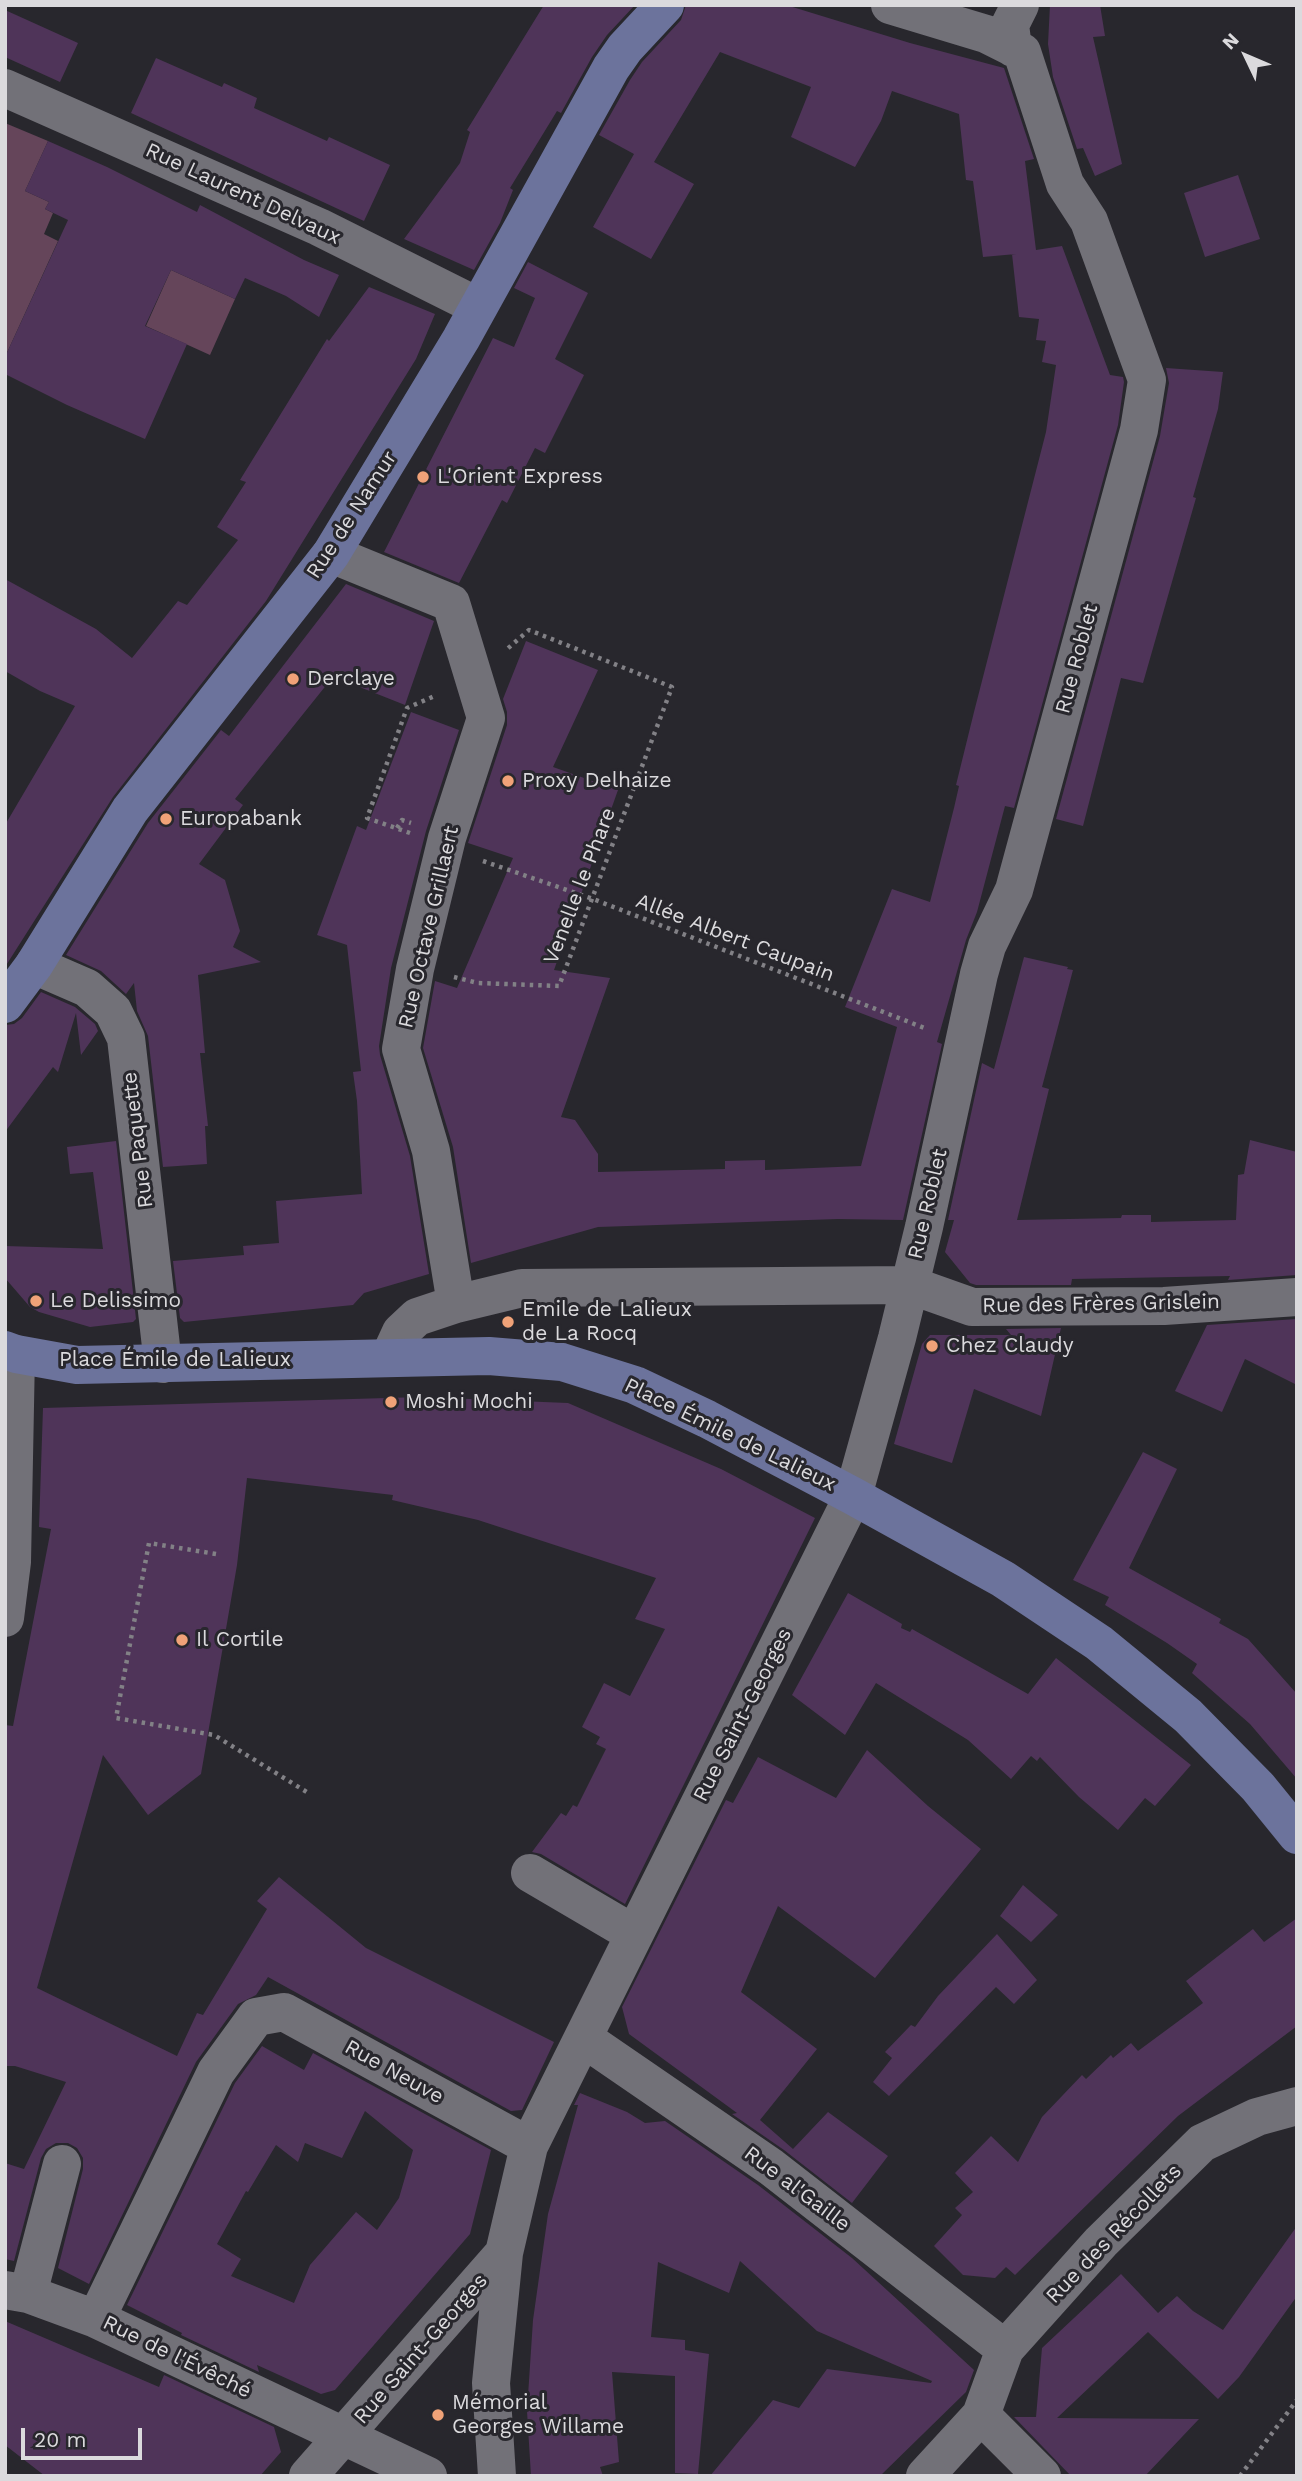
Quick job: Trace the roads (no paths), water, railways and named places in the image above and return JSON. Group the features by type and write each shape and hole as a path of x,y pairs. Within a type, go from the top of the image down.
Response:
{"main road":[{"name":"Rue de Namur","path":"5,1004 34,965 130,810 331,554 461,339 611,68 625,48 666,5"},
{"name":"Place Émile de Lalieux","path":"11,1352 77,1365 489,1356 562,1362 635,1385 707,1419 853,1496"},
{"path":"853,1496 1003,1579 1099,1643 1188,1716 1258,1787 1297,1835"}],"street":[{"path":"890,5 986,34 1013,48"},
{"path":"1013,48 1010,25 1020,5"},
{"name":"Rue Roblet","path":"910,1284 979,974 987,946 1014,890 1139,430 1147,380 1089,221 1065,184 1022,52 1013,48"},
{"name":"Rue Laurent Delvaux","path":"5,88 319,227 477,306"},
{"name":"Rue Octave Grillaert","path":"331,554 451,603 486,718 447,838 415,969 401,1049 431,1151 456,1304"},
{"name":"Rue Paquette","path":"34,965 87,988 113,1011 126,1038 163,1364"},
{"path":"389,1359 401,1332 417,1317 456,1304 522,1288 910,1284"},
{"name":"Rue des Frères Grislein","path":"910,1284 972,1307 1164,1306 1297,1297"},
{"name":"Place Émile de Lalieux","path":"853,1496 910,1284"},
{"path":"5,1618 12,1562 11,1352"},
{"name":"Rue Saint-Georges","path":"497,2476 491,2383 504,2253 529,2146 853,1496"},
{"path":"530,1873 634,1934"},
{"name":"Rue Neuve","path":"96,2319 216,2072 256,2017 284,2012 529,2146"},
{"name":"Rue al'Gaille","path":"583,2038 771,2167 1005,2349"},
{"name":"Rue des Récollets","path":"981,2415 1005,2349 1101,2242 1202,2143 1257,2117 1297,2106"},
{"path":"16,2292 62,2164"},
{"name":"Rue Saint-Georges","path":"428,2476 344,2438 504,2253"},
{"name":"Rue de l'Évêché","path":"16,2292 96,2319 344,2438"},
{"path":"925,2476 981,2415 1042,2476"},
{"path":"308,2476 344,2438"}],"place":[{"name":"L'Orient Express","path":"423,477"},
{"name":"Derclaye","path":"293,679"},
{"name":"Proxy Delhaize","path":"508,781"},
{"name":"Europabank","path":"166,819"},
{"name":"Le Delissimo","path":"36,1301"},
{"name":"Emile de Lalieux de La Rocq","path":"508,1322"},
{"name":"Chez Claudy","path":"932,1346"},
{"name":"Moshi Mochi","path":"391,1402"},
{"name":"Il Cortile","path":"182,1640"},
{"name":"Mémorial Georges Willame","path":"438,2415"}]}
